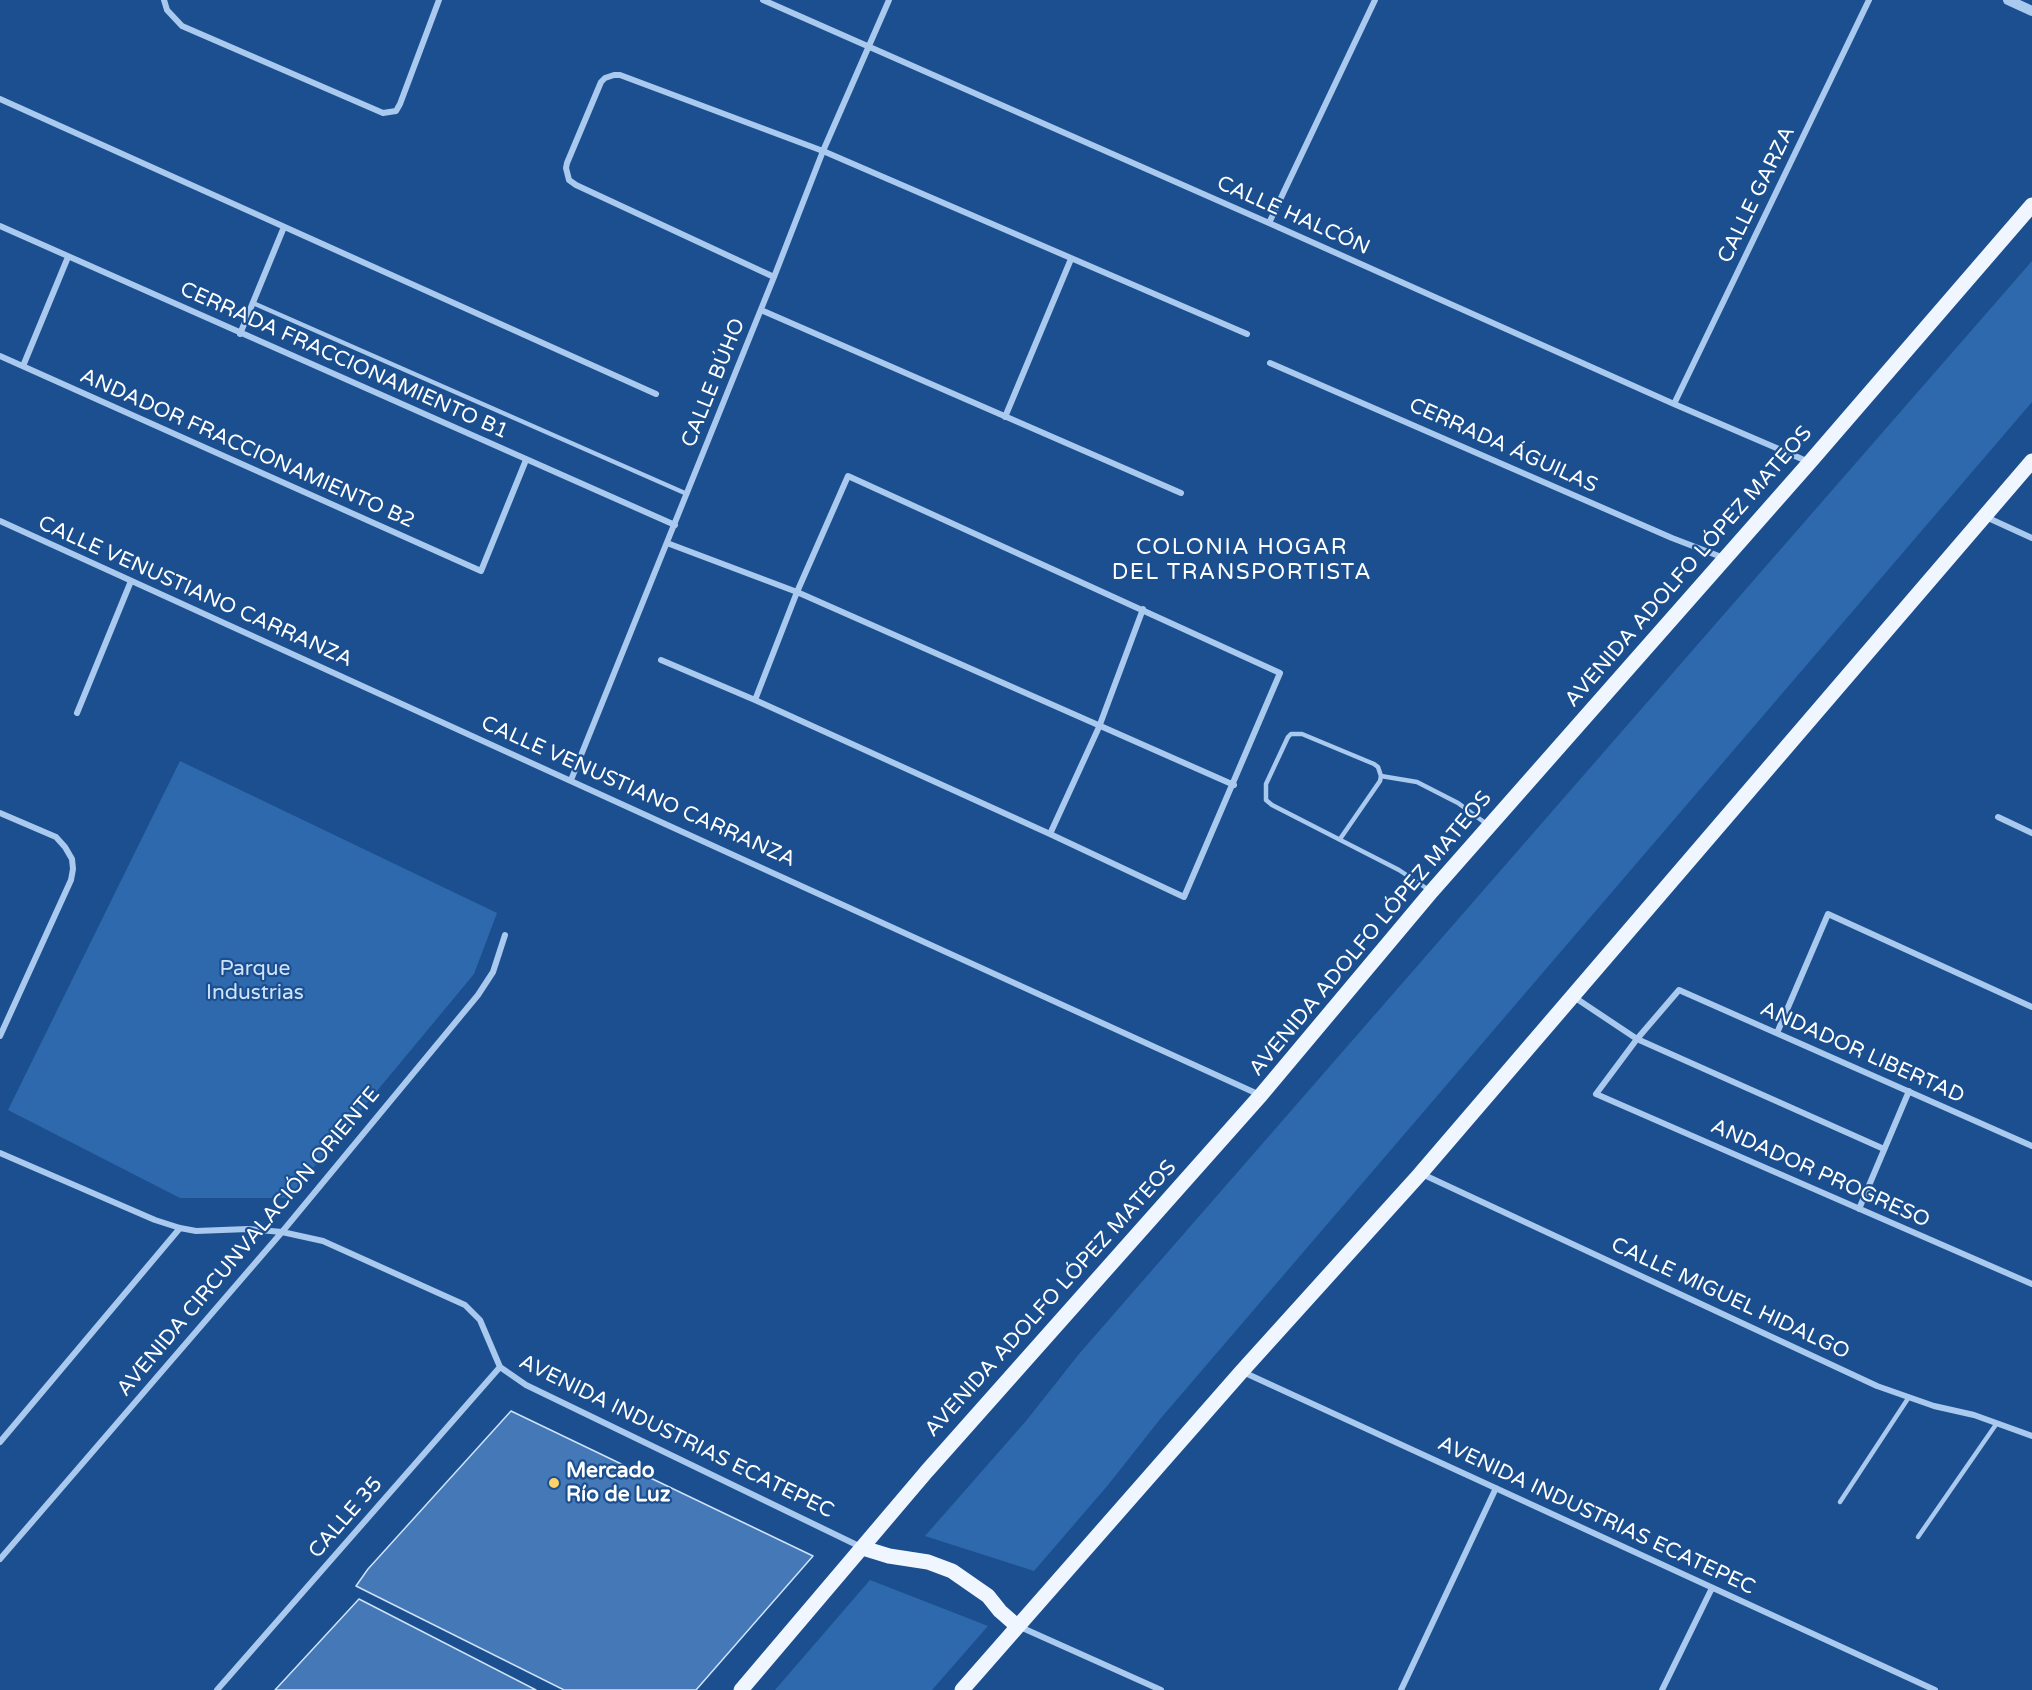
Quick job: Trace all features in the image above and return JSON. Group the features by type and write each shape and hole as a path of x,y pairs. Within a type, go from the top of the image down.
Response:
{"main road":[{"name":"AVENIDA ADOLFO LÓPEZ MATEOS","path":"741,1690 927,1471 1261,1095 1432,891 1810,462 2032,205"},
{"path":"962,1690 1242,1371 1420,1174 2032,461"},
{"path":"863,1548 889,1556 928,1562 952,1571 988,1596 1017,1626"}],"street":[{"path":"164,0 166,10 182,26 382,113 396,111 400,105 439,0"},
{"name":"CALLE HALCÓN","path":"763,0 1674,404 1810,462"},
{"name":"CALLE BÚHO","path":"571,780 823,151 889,0"},
{"path":"1269,223 1375,0"},
{"name":"CALLE GARZA","path":"1674,404 1869,0"},
{"path":"2008,0 2032,11"},
{"path":"774,278 576,185 567,176 567,163 604,78 614,75 823,151 1247,334"},
{"path":"0,99 656,394"},
{"name":"CERRADA FRACCIONAMIENTO B1","path":"0,226 675,525"},
{"path":"240,334 284,227"},
{"path":"23,366 68,257"},
{"path":"1005,417 1071,258"},
{"path":"761,310 1181,493"},
{"name":"ANDADOR FRACCIONAMIENTO B2","path":"0,356 481,571 526,460"},
{"name":"CERRADA ÁGUILAS","path":"1270,363 1672,538 1724,558"},
{"path":"661,660 755,700 1184,897 1280,673 848,476 797,592 755,700"},
{"path":"1984,516 2032,538"},
{"name":"CALLE VENUSTIANO CARRANZA","path":"0,521 1261,1095"},
{"path":"667,543 797,592 1233,785"},
{"path":"77,713 131,581"},
{"path":"1050,834 1099,727 1143,609"},
{"path":"0,813 56,837 72,860 73,869 71,880 0,1036"},
{"path":"1998,817 2032,833"},
{"path":"1778,1033 1828,914 2032,1007"},
{"name":"AVENIDA CIRCUNVALACIÓN ORIENTE","path":"0,1559 282,1232 478,995 493,972 505,935"},
{"name":"ANDADOR LIBERTAD","path":"1637,1039 1679,990 2032,1146"},
{"path":"1573,996 1637,1039 1884,1149"},
{"name":"ANDADOR PROGRESO","path":"1637,1039 1596,1094 2032,1284"},
{"path":"1859,1209 1909,1090"},
{"name":"AVENIDA INDUSTRIAS ECATEPEC","path":"0,1153 154,1220 180,1228 196,1231 249,1229 282,1232 323,1241 465,1305 480,1320 500,1367 526,1385 863,1548"},
{"name":"CALLE MIGUEL HIDALGO","path":"1420,1174 1877,1386 2032,1436"},
{"path":"0,1442 180,1228"},
{"name":"CALLE 35","path":"216,1690 500,1367"},
{"name":"AVENIDA INDUSTRIAS ECATEPEC","path":"1242,1371 1933,1690"},
{"path":"1401,1690 1496,1488"},
{"path":"1662,1690 1712,1588"},
{"path":"1017,1626 1161,1690"}],"lane":[{"path":"253,303 687,494"},
{"path":"1340,839 1380,781 1378,767 1295,733 1288,737 1266,784 1266,800 1340,839 1399,870 1432,891"},
{"path":"1381,776 1417,782 1458,803 1490,826"},
{"path":"1840,1502 1909,1397"},
{"path":"1917,1538 1996,1423"}],"green space":[{"path":"2032,261 2032,402 1161,1418 1108,1485 1034,1571 925,1536 1026,1421 1079,1354"},
{"name":"Parque Industrias","path":"180,761 497,913 474,974 288,1198 180,1198 8,1110"},
{"path":"870,1580 988,1626 932,1690 775,1690"}],"building":[{"name":"Mercado Río de Luz","path":"511,1411 813,1556 696,1690 564,1690 356,1586 368,1569"},
{"path":"359,1599 536,1690 275,1690"}],"place":[{"name":"Mercado Río de Luz","path":"554,1483"}],"district":[{"name":"COLONIA HOGAR DEL TRANSPORTISTA","path":"1242,560"}]}
